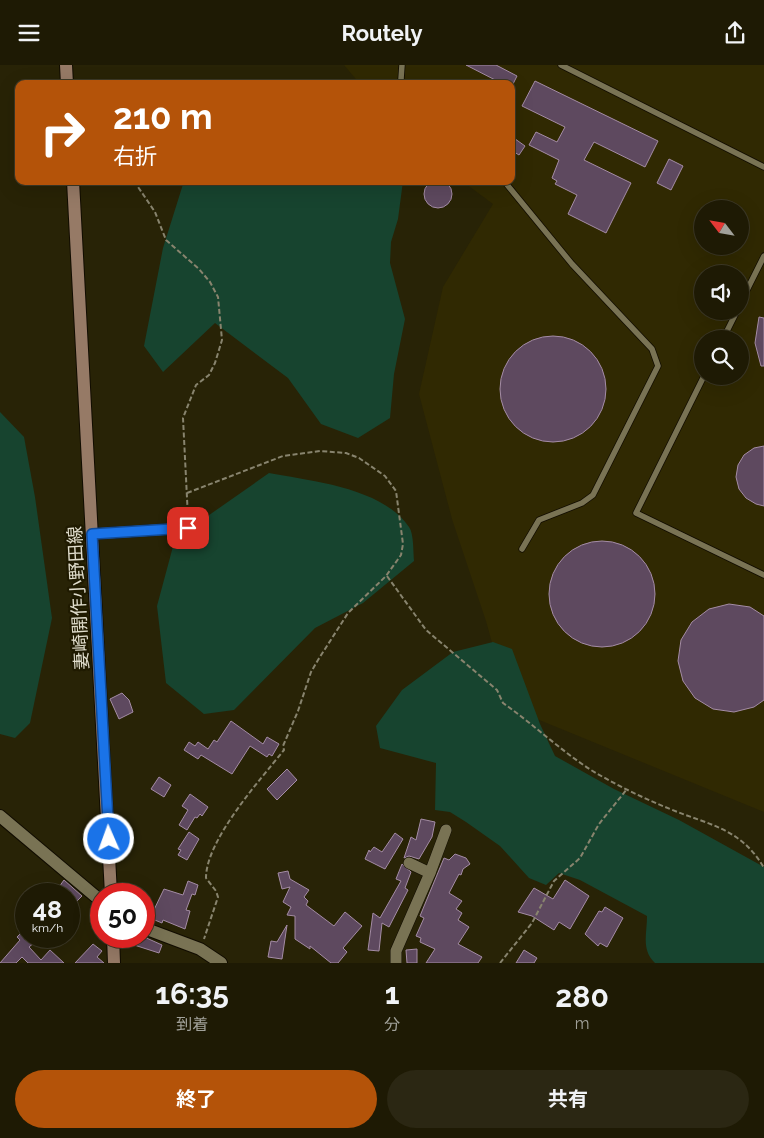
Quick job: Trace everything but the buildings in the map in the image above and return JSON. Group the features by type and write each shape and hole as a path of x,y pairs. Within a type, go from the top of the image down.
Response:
{"main road":[{"path":"66,65 67,80"},
{"name":"妻崎開作小野田線","path":"72,185 110,883"},
{"path":"113,948 114,963"}],"street":[{"path":"92,534 188,528"},
{"path":"0,816 90,892"},
{"path":"396,963 396,951 430,873 446,830"},
{"path":"409,863 430,873"},
{"path":"155,932 200,949 221,963"}],"lane":[{"path":"400,80 402,65"},
{"path":"561,65 764,167"},
{"path":"507,185 572,264 652,349 658,366 593,495 582,503 539,520 522,549"},
{"path":"749,287 764,256"},
{"path":"700,385 636,513 764,575"}],"path":[{"path":"137,185 155,212 166,240 210,282 218,297 222,340 215,363 209,375 196,385 183,418 188,528"},
{"path":"187,493 283,456 320,451 346,453 359,458 385,475 396,491 403,544 396,565 348,613 318,659 311,672 298,711 283,745 284,750 232,818 209,859 206,878 218,897 200,949"},
{"path":"386,576 426,630 497,690 503,703 591,769 626,789 735,835 755,852 764,868"},
{"path":"500,963 532,923 554,881 580,857 598,824 626,789"}],"shaded area":[{"path":"344,65 764,65 764,812 510,708 486,621 452,519 419,394 443,287 493,204 467,185 515,185 515,80 357,80"}],"green space":[{"path":"183,185 402,185 398,219 391,242 390,263 405,319 394,374 390,418 358,438 321,424 288,378 215,323 163,372 144,346 163,248"},
{"path":"0,412 24,437 35,497 52,618 30,723 15,738 0,734"},
{"path":"269,473 345,488 382,503 397,514 411,530 414,561 363,603 315,628 234,710 204,714 166,683 157,606 175,539"},
{"path":"493,642 512,649 540,724 555,756 614,789 679,820 764,867 764,963 655,963 646,947 647,916 580,880 559,873 546,885 529,878 500,846 450,812 435,810 436,763 380,748 376,726 402,690 453,652"}],"route":[{"path":"109,839 92,534 188,528"}]}
